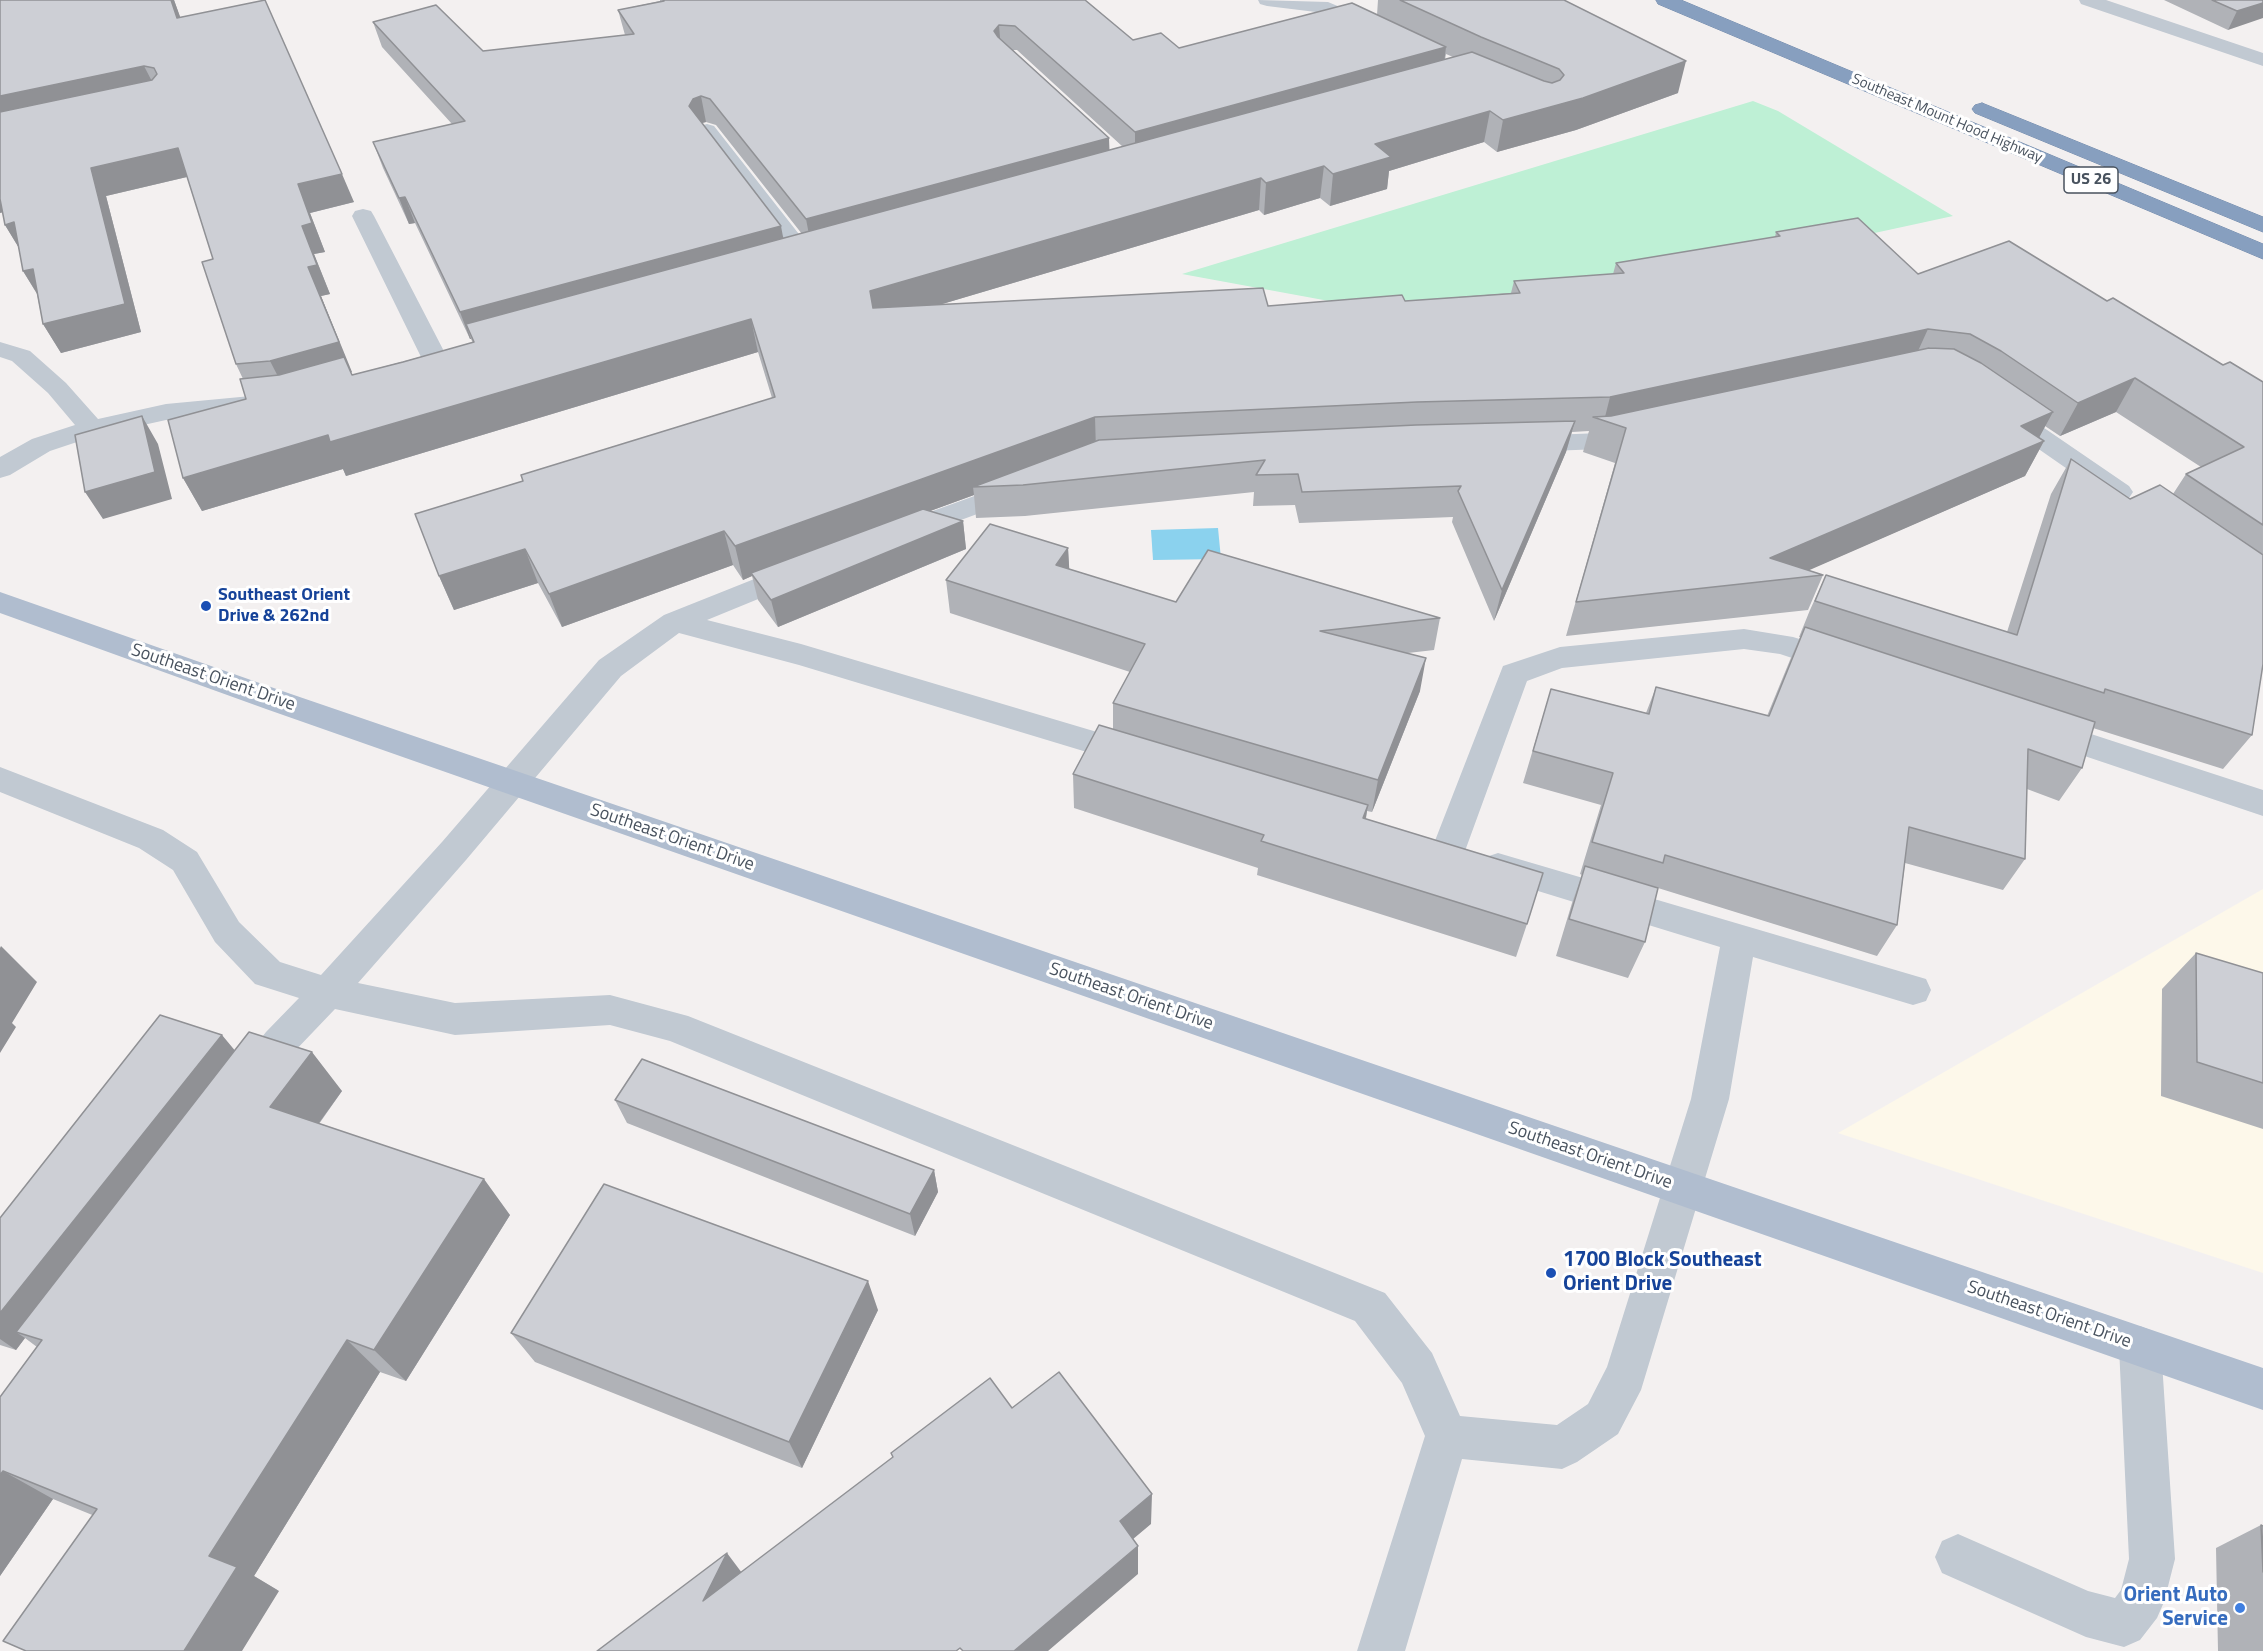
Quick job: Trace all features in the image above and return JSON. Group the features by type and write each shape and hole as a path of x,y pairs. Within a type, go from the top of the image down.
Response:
{"highway":[{"name":"Southeast Mount Hood Highway","path":"1665,0 2263,252"},
{"name":"Southeast Mount Hood Highway","path":"1963,101 2263,225"}],"main road":[{"name":"Southeast Orient Drive","path":"0,602 513,783 2263,1389"}],"lane":[{"path":"1267,0 1328,8 1383,33"},
{"path":"2088,0 2263,60"},
{"path":"707,130 794,260 828,250"},
{"path":"363,216 446,356 412,365"},
{"path":"0,349 21,356 57,388 92,428"},
{"path":"1983,398 2138,505"},
{"path":"0,469 41,445 92,428 166,412 275,401"},
{"path":"1493,444 1601,441 1658,427"},
{"path":"877,543 1041,481"},
{"path":"236,1099 279,1043 371,946 513,783 609,668 674,622 734,596 822,563"},
{"path":"674,622 801,656 1162,763"},
{"path":"1861,670 1782,644 1744,639 1560,658 1514,674 1437,847 1913,990"},
{"path":"2017,722 2263,803"},
{"path":"0,779 151,839 185,861 227,932 268,974 328,992 455,1019 610,1010 686,1031 1370,1307 1417,1368 1447,1436 1381,1651"},
{"path":"1447,1436 1562,1447 1603,1419 1626,1376 1710,1099 1739,938"},
{"path":"1958,1557 2086,1614 2124,1624 2141,1602 2152,1559 2140,1347"}],"shaded area":[{"path":"2263,889 2263,1273 1838,1133"}],"green space":[{"path":"1753,101 1778,111 1953,216 1570,299 1378,310 1182,274"}],"water":[{"path":"1218,528 1221,559 1153,560 1151,530"}],"building":[{"path":"0,0 171,0 177,18 265,0 342,174 298,184 312,223 302,226 317,265 308,267 339,342 270,361 236,364 202,262 213,259 178,148 91,168 125,304 43,324 33,269 23,271 14,222 5,225 0,199 0,112 152,80 157,74 154,68 144,66 0,96"},
{"path":"663,0 1085,0 1133,40 1161,33 1179,48 1352,3 1446,47 1135,132 1015,26 999,25 994,31 998,37 1109,138 806,219 710,99 701,96 693,99 689,106 781,226 460,312 405,197 399,198 373,142 465,121 373,22 436,5 483,51 634,34 618,10"},
{"path":"1400,0 1564,0 1686,61 1583,98 1503,120 1490,111 1375,144 1391,157 1333,174 1324,166 1266,183 1261,178 870,291 873,308 1263,288 1268,306 1402,295 1405,301 1520,293 1514,281 1624,273 1616,263 1780,236 1776,232 1858,218 1918,274 2009,241 2107,301 2113,298 2223,365 2230,362 2263,382 2263,525 2186,474 2244,447 2135,378 2078,403 2001,351 1970,334 1928,329 1610,397 1417,402 1095,417 735,546 724,531 549,594 525,549 439,576 415,514 523,481 521,475 775,397 751,319 330,442 328,435 183,478 168,420 246,399 240,379 279,375 344,357 352,375 403,362 474,342 466,324 1472,52 1552,83 1560,80 1564,75 1559,69"},
{"path":"2212,0 2263,0 2263,3 2237,11"},
{"path":"1929,348 1954,349 1981,363 2053,412 2021,426 2044,441 1770,558 1823,575 1576,602 1626,428 1593,417 1611,416"},
{"path":"142,416 155,472 85,492 75,435"},
{"path":"1575,421 1502,590 1458,491 1461,486 1302,492 1298,474 1256,475 1265,460 1023,485 973,487 1099,440 1416,425"},
{"path":"2071,459 2130,499 2160,485 2263,555 2263,664 2252,735 2105,689 2104,693 1815,601 1826,575 2017,635"},
{"path":"923,509 963,521 771,600 751,573"},
{"path":"990,524 1068,548 1056,565 1176,602 1208,550 1440,618 1320,631 1426,658 1378,780 1113,703 1145,644 946,580"},
{"path":"1805,627 2095,722 2082,768 2028,749 2025,859 1909,827 1897,925 1665,855 1663,863 1592,842 1613,773 1533,751 1551,689 1649,714 1656,687 1769,716"},
{"path":"1099,725 1368,805 1363,818 1543,873 1527,924 1261,841 1264,835 1073,774"},
{"path":"1585,866 1658,888 1645,942 1569,919"},
{"path":"2196,953 2263,973 2263,1083 2197,1062"},
{"path":"160,1015 222,1035 0,1313 0,1218"},
{"path":"249,1032 312,1052 270,1107 484,1179 374,1350 347,1340 209,1556 237,1567 184,1651 26,1651 3,1641 97,1509 3,1471 0,1475 0,1397 42,1340 16,1332"},
{"path":"642,1059 934,1170 910,1214 615,1100"},
{"path":"604,1184 868,1281 789,1442 511,1333"},
{"path":"1059,1372 1152,1494 1120,1521 1138,1546 1014,1651 963,1651 960,1648 956,1651 597,1651 727,1553 703,1601 893,1457 891,1453 990,1378 1012,1408"},
{"path":"2261,1525 2263,1526 2263,1572"}],"place":[{"name":"Southeast Orient Drive & 262nd","path":"206,606"},
{"name":"1700 Block Southeast Orient Drive","path":"1551,1273"},
{"name":"Orient Auto Service","path":"2240,1608"}]}
